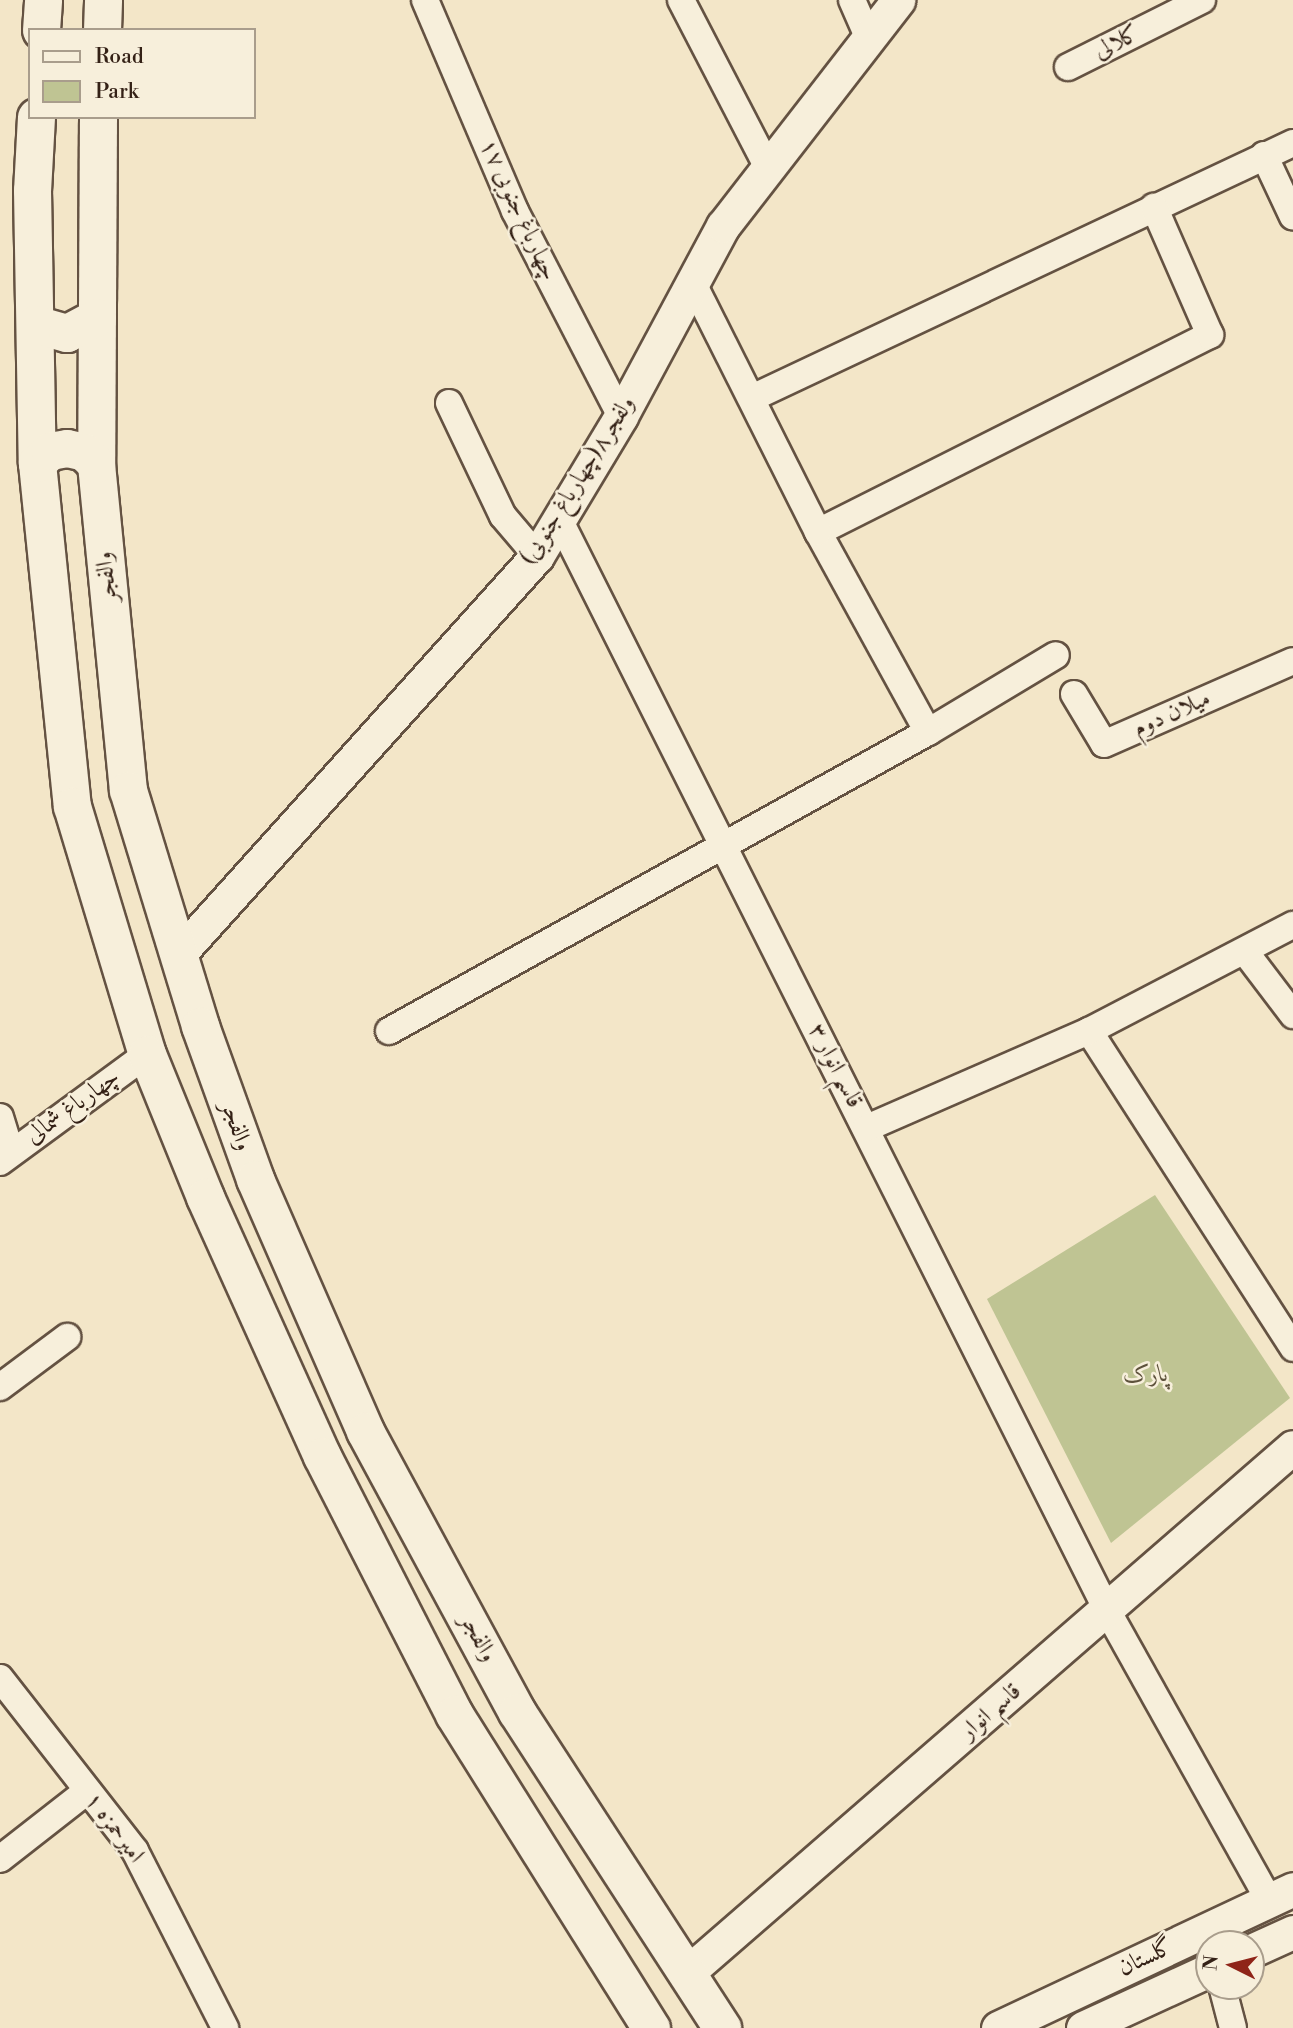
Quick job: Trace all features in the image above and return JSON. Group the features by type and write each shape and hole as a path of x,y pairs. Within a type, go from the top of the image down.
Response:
{"main road":[{"path":"41,28 43,0"},
{"path":"102,28 103,0"},
{"path":"36,119 37,463 72,806 147,1054 205,1197 321,1456 454,1714 651,2028"},
{"name":"والفجر","path":"98,119 96,464 128,790 178,955 255,1179 365,1432 517,1712 722,2028"},
{"path":"35,324 67,333 97,317"},
{"path":"37,463 50,452 67,448 84,452 96,464"}],"street":[{"name":"چهارباغ جنوبی ۱۷","path":"425,0 515,211 621,416"},
{"path":"681,0 768,168"},
{"path":"852,0 869,38"},
{"name":"ولفجر۸(چهارباغ جنوبی)","path":"178,955 537,556 621,416 694,285 723,226 898,0"},
{"name":"کلالی","path":"1068,67 1202,0"},
{"path":"752,398 1293,143"},
{"path":"1264,155 1293,217"},
{"path":"818,532 1210,335 1154,207"},
{"path":"694,285 818,532 928,732"},
{"path":"449,403 503,516 537,556"},
{"name":"قاسم انوار ۳","path":"560,521 1108,1612 1281,1895"},
{"path":"388,1031 928,732 1056,655"},
{"name":"میلان دوم","path":"1074,694 1104,744 1293,661"},
{"path":"867,1128 1089,1031 1246,953 1293,925"},
{"path":"1246,953 1293,1015"},
{"path":"1089,1031 1293,1348"},
{"name":"چهارباغ شمالی","path":"6,1157 147,1054"},
{"path":"0,1117 6,1157"},
{"path":"0,1387 67,1337"},
{"name":"قاسم انوار","path":"687,1973 1108,1612 1293,1447"},
{"name":"امیرحمزه ۱","path":"0,1678 135,1851 225,2028"},
{"path":"0,1859 87,1791"},
{"name":"گلستان","path":"998,2028 1281,1895"},
{"path":"1265,1945 1293,1932"},
{"name":"گلستان","path":"1083,2028 1195,1976"},
{"path":"1226,2000 1233,2028"}],"green space":[{"name":"پارک","path":"1155,1195 1290,1398 1111,1543 987,1299"}]}
